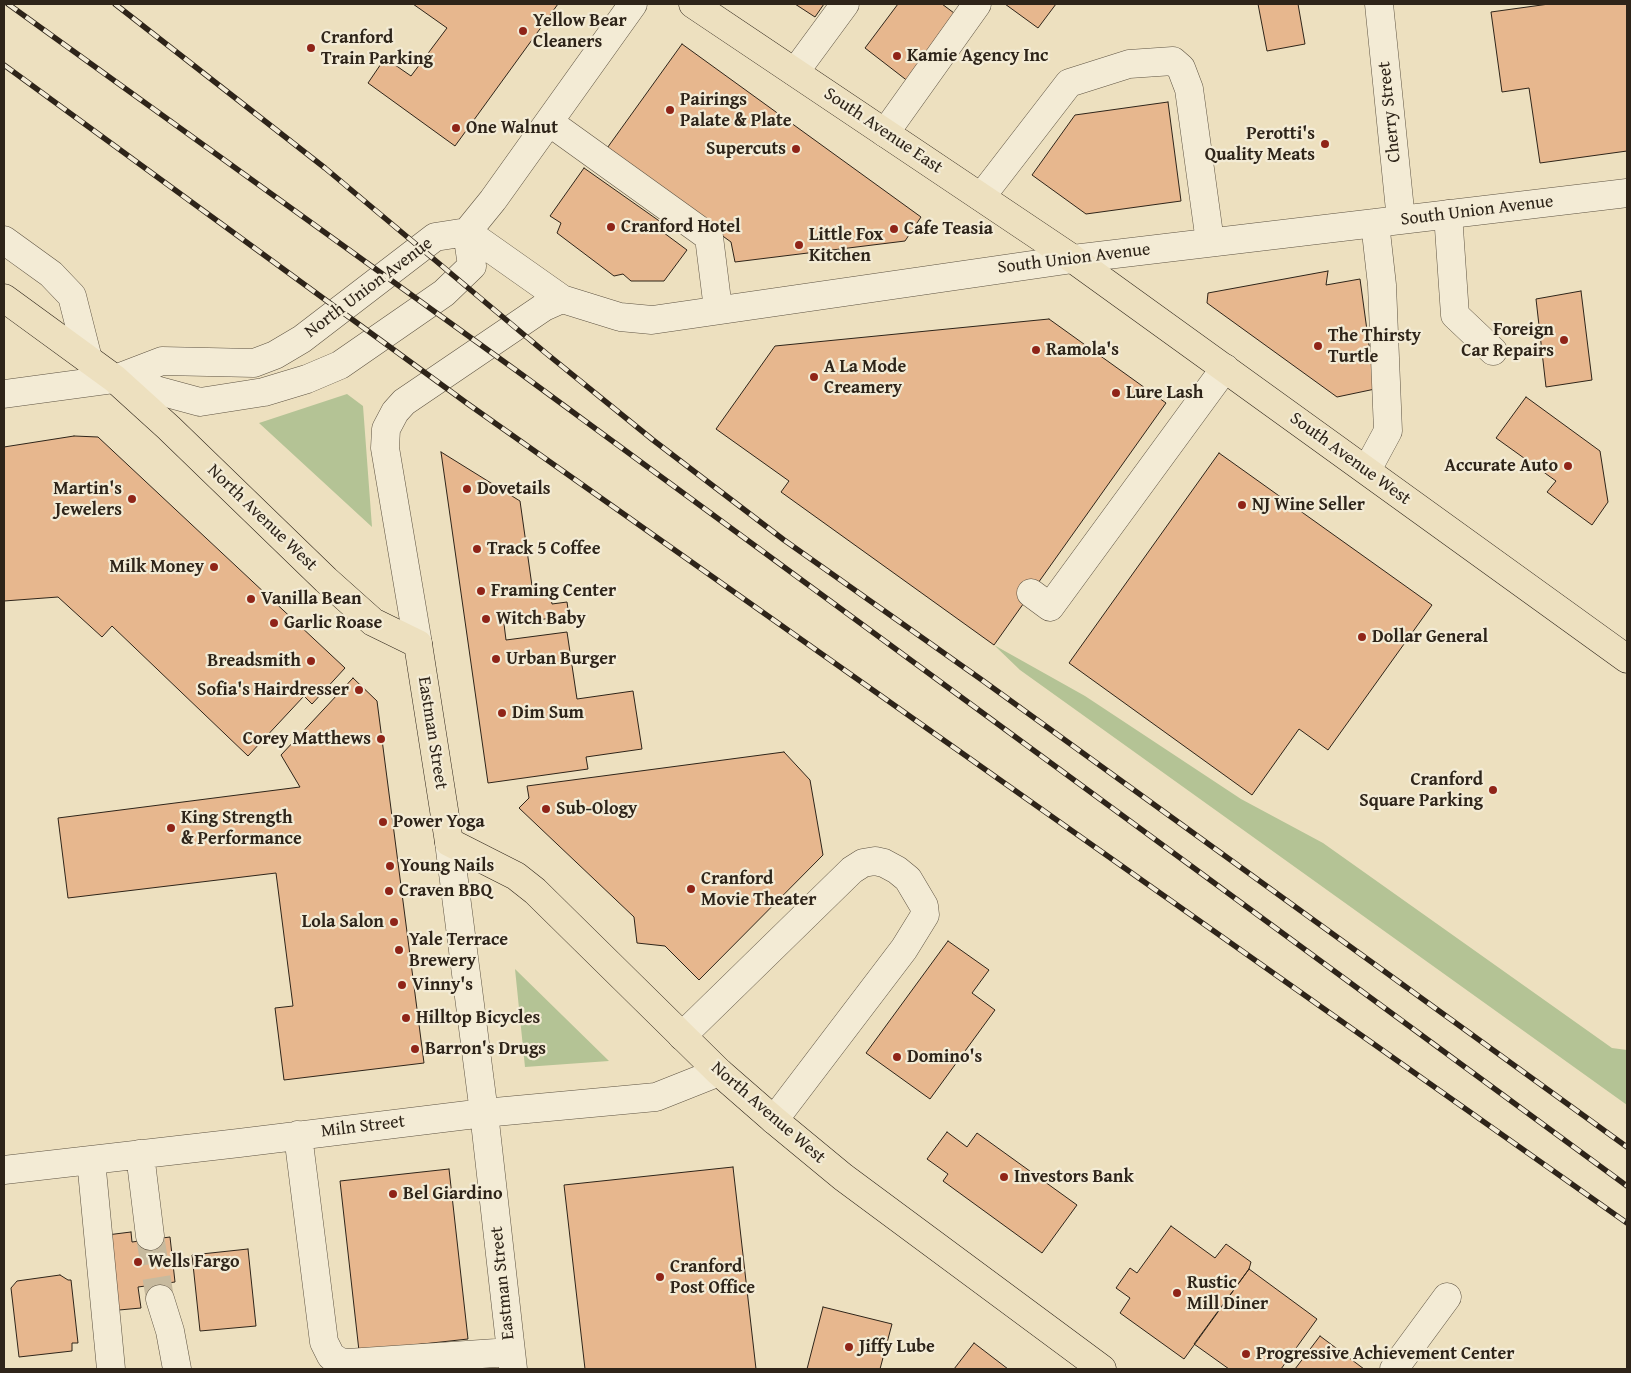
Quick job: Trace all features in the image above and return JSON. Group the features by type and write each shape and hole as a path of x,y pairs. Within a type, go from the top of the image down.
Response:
{"main road":[{"name":"South Avenue East","path":"693,4 1073,258"},
{"name":"South Avenue West","path":"1073,258 1627,659"},
{"name":"North Avenue West","path":"4,298 115,379 176,435 326,580 373,622 418,644"},
{"name":"Eastman Street","path":"418,644 449,842"},
{"name":"North Avenue West","path":"449,842 516,876 535,891 719,1072 774,1120 843,1177 1102,1369"}],"street":[{"path":"467,232 493,200 633,4"},
{"path":"795,72 845,4"},
{"path":"885,133 977,4"},
{"name":"Cherry Street","path":"1366,470 1388,431 1382,285 1388,221 1379,4"},
{"path":"981,197 1068,83 1129,64 1173,61 1181,68 1189,89 1210,242"},
{"path":"549,122 709,237 718,310"},
{"name":"South Union Avenue","path":"467,232 562,299 620,317 652,320 1073,258 1627,193"},
{"path":"1448,214 1455,314 1493,351"},
{"name":"North Union Avenue","path":"4,394 115,379 162,361 254,363 275,356 302,338 435,237 467,232 472,266 444,293 340,365 315,376 264,392 200,402 115,379"},
{"path":"4,240 51,274 72,296 88,359"},
{"name":"Eastman Street","path":"418,644 385,448 386,429 395,412 404,402 552,302 562,299"},
{"path":"1031,593 1050,607 1225,368"},
{"name":"Eastman Street","path":"449,842 484,1113 512,1361"},
{"path":"682,1036 852,870 863,863 875,861 884,863 897,870 908,879 924,906 925,915 904,950 774,1120"},
{"name":"Miln Street","path":"4,1170 484,1113 656,1097 719,1072"},
{"path":"298,1135 324,1342 332,1356 340,1362 348,1363 512,1361"},
{"path":"140,1154 150,1236"},
{"path":"91,1160 111,1369"},
{"path":"1394,1369 1446,1297"},
{"path":"160,1299 170,1331 177,1369"}],"green space":[{"path":"347,394 363,406 372,527 259,423"},
{"path":"994,645 1085,696 1241,799 1323,843 1612,1048 1627,1050 1627,1105 1020,670"},
{"path":"515,969 609,1061 525,1067"}],"building":[{"path":"413,4 558,4 455,146 368,83 385,58 411,76 447,28"},
{"path":"795,4 824,4 815,17"},
{"path":"898,4 942,4 958,16 909,82 865,48"},
{"path":"1005,4 1056,4 1038,28"},
{"path":"1258,4 1298,4 1305,44 1267,51"},
{"path":"1549,4 1627,4 1627,151 1540,163 1529,88 1502,92 1491,12"},
{"path":"682,44 921,217 905,241 735,262 731,242 605,151"},
{"path":"1168,102 1181,201 1086,214 1032,175 1075,115"},
{"name":"Cranford Hotel","path":"584,168 665,225 660,230 687,250 664,281 631,281 623,274 614,276 557,233 561,223 550,216"},
{"name":"The Thirsty Turtle","path":"1328,271 1326,285 1360,279 1375,389 1337,397 1207,303 1208,293"},
{"name":"Foreign Car Repairs","path":"1581,291 1592,380 1546,387 1536,299"},
{"path":"1049,319 1166,403 994,645 781,492 789,481 716,429 775,346"},
{"name":"Accurate Auto","path":"1526,397 1600,451 1608,502 1592,525 1547,492 1556,481 1496,438"},
{"path":"74,436 98,437 345,668 312,704 304,696 248,756 112,626 102,637 58,597 4,601 4,447"},
{"path":"441,452 520,501 533,593 550,590 552,604 567,602 569,616 504,624 506,640 567,632 577,699 633,691 642,749 586,757 588,769 488,783"},
{"path":"1219,453 1432,605 1328,750 1299,729 1252,795 1069,663"},
{"path":"353,678 377,701 424,1063 284,1080 275,1008 293,1006 276,873 68,898 58,818 300,787 281,755"},
{"path":"784,752 810,780 823,855 699,980 665,946 637,943 634,917 519,808 529,798 527,786"},
{"path":"948,941 989,970 972,993 995,1010 930,1099 866,1053"},
{"path":"947,1132 967,1147 977,1133 1077,1205 1042,1253 943,1181 948,1174 927,1159"},
{"name":"Cranford Post Office","path":"733,1167 756,1369 585,1369 564,1185"},
{"path":"449,1169 468,1339 359,1351 340,1181"},
{"name":"Rustic Mill Diner","path":"1171,1226 1215,1258 1226,1244 1251,1262 1249,1269 1184,1359 1120,1313 1130,1298 1116,1288 1130,1268 1137,1273"},
{"name":"Wells Fargo","path":"131,1232 132,1242 170,1237 175,1282 138,1287 141,1308 108,1311 99,1236"},
{"path":"248,1249 256,1326 200,1331 192,1255"},
{"path":"1249,1269 1317,1319 1281,1369 1229,1369 1194,1344"},
{"path":"60,1275 71,1280 78,1343 72,1343 72,1351 19,1357 11,1288 17,1281"},
{"name":"Jiffy Lube","path":"823,1307 892,1324 880,1369 807,1369"},
{"path":"1320,1336 1364,1369 1295,1369"},
{"path":"974,1343 1008,1369 954,1369"}],"tunnel":[{"path":"150,1236 160,1299"}],"railway":[{"path":"8,4 517,371 1627,1186"},
{"path":"115,4 325,168 653,440 784,540 982,680 1627,1147"},
{"path":"4,65 468,404 1627,1223"}],"place":[{"name":"Yellow Bear Cleaners","path":"523,31"},
{"name":"Cranford Train Parking","path":"311,48"},
{"name":"Kamie Agency Inc","path":"897,56"},
{"name":"Pairings Palate & Plate","path":"670,110"},
{"name":"One Walnut","path":"456,128"},
{"name":"Perotti's Quality Meats","path":"1325,144"},
{"name":"Supercuts","path":"796,149"},
{"name":"Cranford Hotel","path":"611,227"},
{"name":"Cafe Teasia","path":"894,229"},
{"name":"Little Fox Kitchen","path":"799,245"},
{"name":"Foreign Car Repairs","path":"1564,340"},
{"name":"The Thirsty Turtle","path":"1318,346"},
{"name":"Ramola's","path":"1036,350"},
{"name":"A La Mode Creamery","path":"814,377"},
{"name":"Lure Lash","path":"1116,393"},
{"name":"Accurate Auto","path":"1568,466"},
{"name":"Dovetails","path":"467,489"},
{"name":"Martin's Jewelers","path":"132,499"},
{"name":"NJ Wine Seller","path":"1242,505"},
{"name":"Track 5 Coffee","path":"477,549"},
{"name":"Milk Money","path":"214,567"},
{"name":"Framing Center","path":"481,591"},
{"name":"Vanilla Bean","path":"251,599"},
{"name":"Witch Baby","path":"486,619"},
{"name":"Garlic Roase","path":"274,623"},
{"name":"Dollar General","path":"1362,637"},
{"name":"Urban Burger","path":"496,659"},
{"name":"Breadsmith","path":"311,661"},
{"name":"Sofia's Hairdresser","path":"359,690"},
{"name":"Dim Sum","path":"502,713"},
{"name":"Corey Matthews","path":"381,739"},
{"name":"Cranford Square Parking","path":"1493,790"},
{"name":"Sub-Ology","path":"546,809"},
{"name":"Power Yoga","path":"383,822"},
{"name":"King Strength & Performance","path":"171,828"},
{"name":"Young Nails","path":"390,866"},
{"name":"Cranford Movie Theater","path":"691,889"},
{"name":"Craven BBQ","path":"389,891"},
{"name":"Lola Salon","path":"394,922"},
{"name":"Yale Terrace Brewery","path":"399,950"},
{"name":"Vinny's","path":"402,985"},
{"name":"Hilltop Bicycles","path":"406,1018"},
{"name":"Barron's Drugs","path":"415,1049"},
{"name":"Domino's","path":"897,1057"},
{"name":"Investors Bank","path":"1004,1177"},
{"name":"Bel Giardino","path":"393,1194"},
{"name":"Wells Fargo","path":"138,1262"},
{"name":"Cranford Post Office","path":"660,1277"},
{"name":"Rustic Mill Diner","path":"1177,1293"},
{"name":"Jiffy Lube","path":"849,1347"},
{"name":"Progressive Achievement Center","path":"1246,1354"}]}
